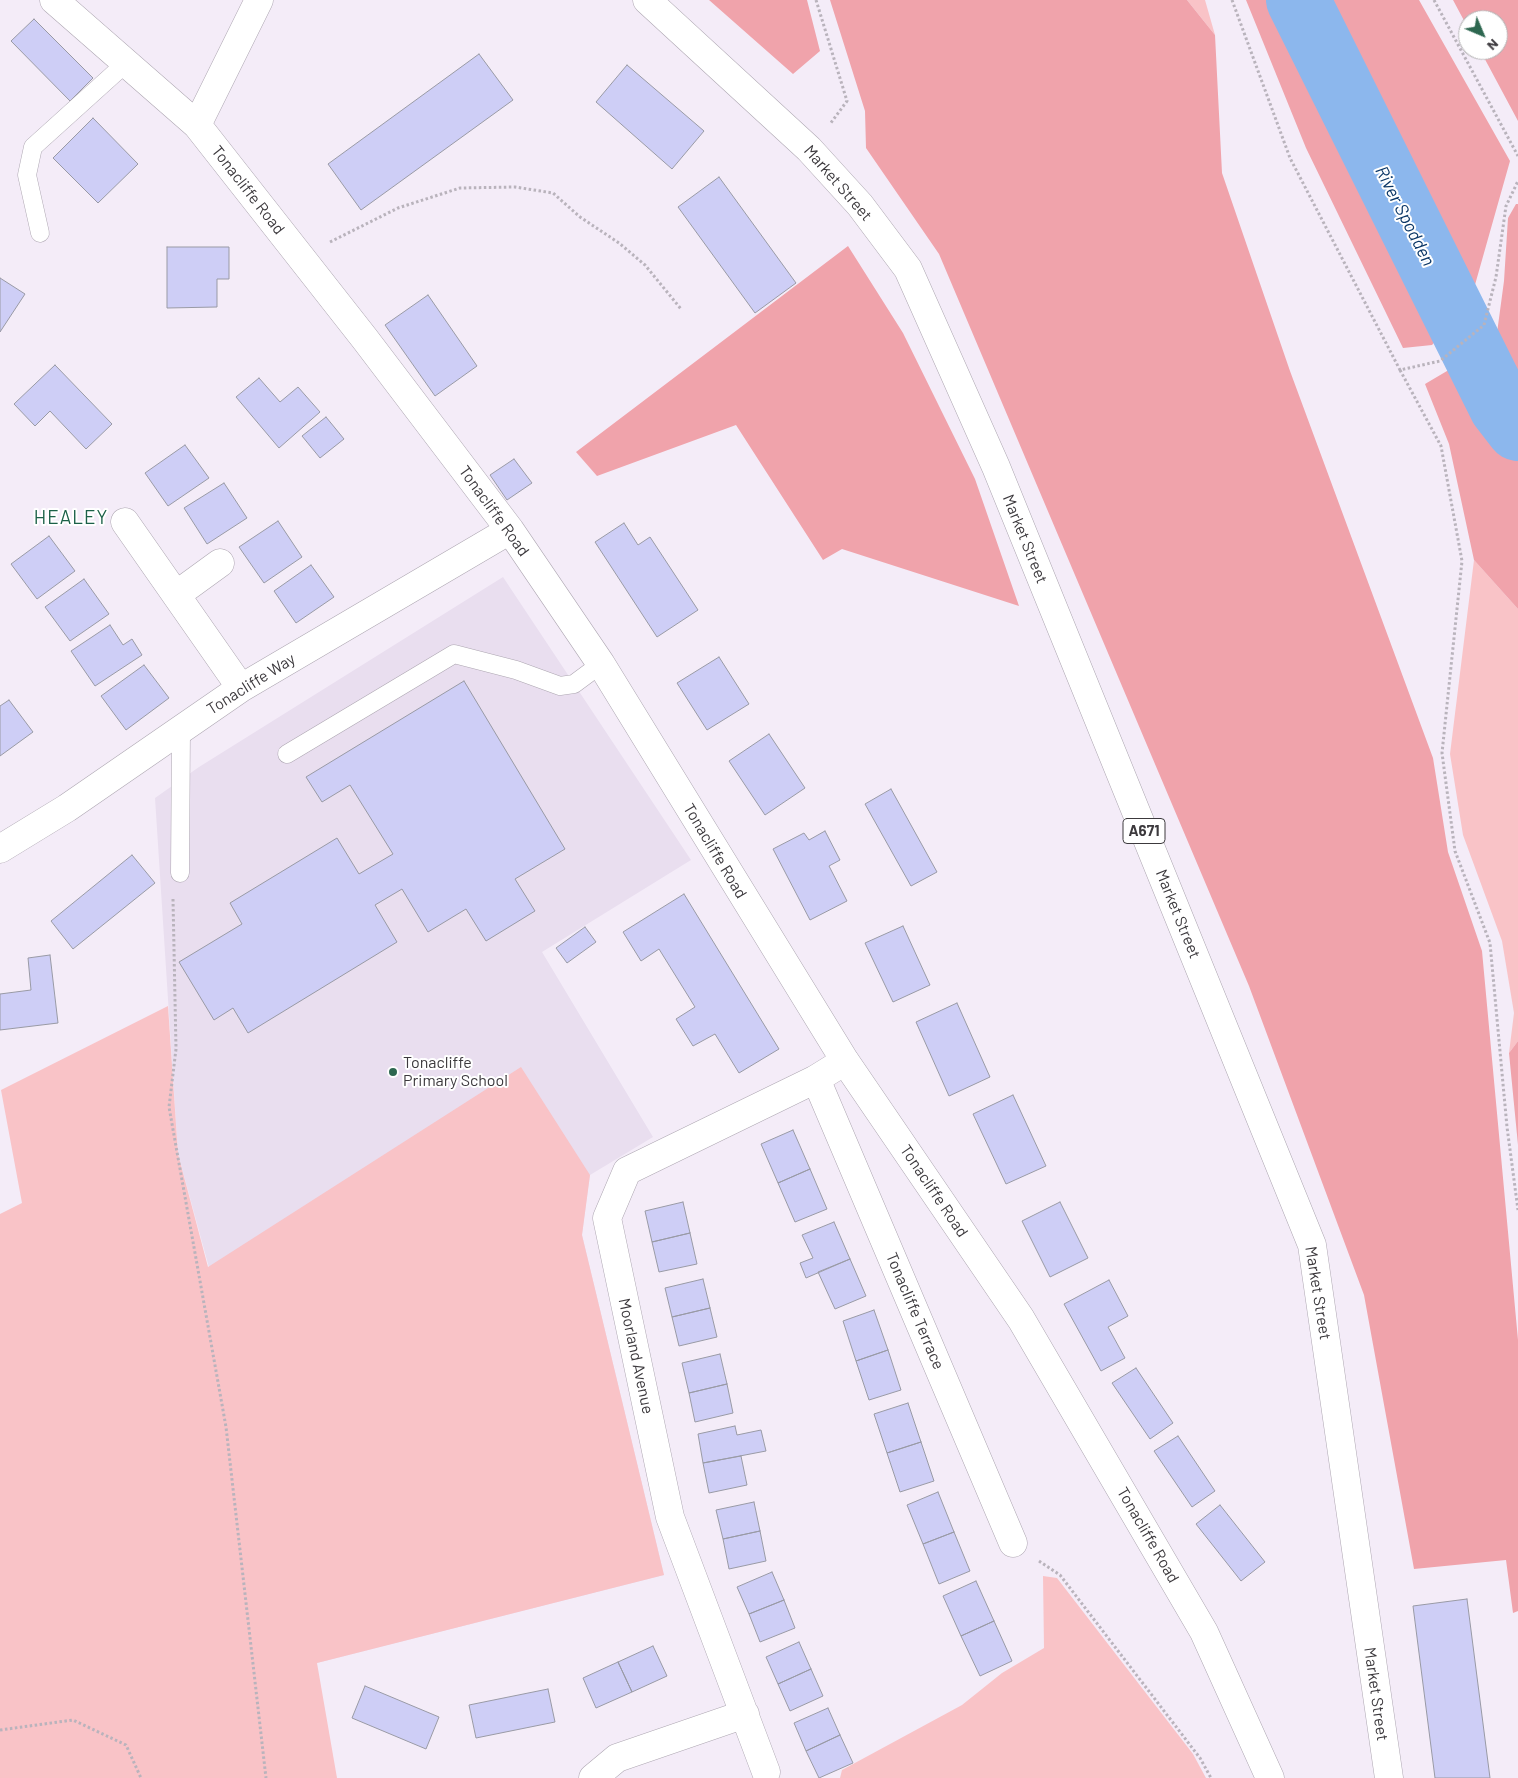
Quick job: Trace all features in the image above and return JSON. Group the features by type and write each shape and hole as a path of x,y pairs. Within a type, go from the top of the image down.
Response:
{"street":[{"name":"Tonacliffe Road","path":"54,0 198,125 510,530 601,664 845,1061 1021,1319 1204,1632 1270,1778"},
{"path":"198,125 259,0"},
{"name":"Market Street","path":"647,0 810,149 865,212 908,269 996,467 1312,1245 1389,1778"},
{"path":"125,522 241,688"},
{"name":"Tonacliffe Way","path":"0,849 67,808 241,688 510,530"},
{"path":"176,595 220,564"},
{"name":"Moorland Avenue","path":"766,1772 670,1517 607,1218 626,1171 816,1079 845,1061"},
{"name":"Tonacliffe Terrace","path":"816,1079 1014,1543"},
{"path":"593,1778 617,1758 745,1714"}],"lane":[{"path":"40,233 27,175 33,147 126,63"},
{"path":"288,754 454,654 516,670 560,686 574,684 601,664"},
{"path":"180,873 181,729"}],"path":[{"path":"816,0 847,101"},
{"path":"1232,0 1290,158 1441,446 1462,561 1442,752 1455,852 1490,943 1518,1210"},
{"path":"1434,0 1518,156"},
{"path":"1400,370 1440,361 1484,325 1496,277 1506,206 1518,181"},
{"path":"301,257 398,208 460,188 514,187 553,193 580,217 619,243 645,265 681,310"},
{"path":"180,873 173,890 176,1049 169,1107 226,1427 266,1778"},
{"path":"1014,1543 1060,1575 1200,1758 1211,1778"},
{"path":"0,1730 72,1720 126,1745 141,1778"}],"shaded area":[{"path":"709,0 807,0 820,51 793,74"},
{"path":"830,0 1187,0 1215,35 1222,173 1290,371 1433,758 1448,852 1482,951 1518,1340 1518,1611 1513,1613 1506,1560 1414,1569 1364,1295 1249,986 939,254 866,148 865,111"},
{"path":"1187,0 1205,0 1215,35"},
{"path":"1246,0 1283,0 1448,328 1432,345 1403,348 1306,148"},
{"path":"1315,0 1419,0 1510,161 1469,306"},
{"path":"1453,0 1518,0 1518,121 1485,60 1508,60 1508,10 1458,10"},
{"path":"1516,204 1518,204 1518,405 1512,398 1486,345 1497,333 1504,281 1508,218"},
{"path":"848,246 903,333 975,479 1019,606 842,549 823,560 736,425 597,476 576,452"},
{"path":"1469,358 1492,411 1518,443 1518,609 1474,560 1449,444 1425,384"},
{"path":"1474,560 1518,609 1518,1041 1509,1053 1514,1013 1502,941 1463,835 1450,754"},
{"name":"Tonacliffe Primary School","path":"503,577 691,860 542,952 653,1137 590,1175 582,1235 664,1575 317,1663 178,1154 155,798 199,767"},
{"path":"168,1006 178,1154 208,1267 521,1067 590,1175 582,1235 664,1575 317,1663 337,1778 0,1778 0,1214 22,1203 1,1090"},
{"path":"1518,1041 1518,1145 1509,1053"},
{"path":"1043,1576 1057,1578 1193,1754 1206,1778 840,1778 842,1770 962,1705 1002,1673 1044,1648"}],"building":[{"path":"34,19 93,78 70,101 11,41"},
{"path":"479,54 513,100 361,210 328,164"},
{"path":"627,65 704,131 672,169 596,102"},
{"path":"93,118 138,164 98,203 53,158"},
{"path":"719,177 796,283 755,313 678,207"},
{"path":"167,247 229,247 229,279 217,279 217,307 167,308"},
{"path":"0,278 25,294 0,332"},
{"path":"428,295 477,366 435,396 385,325"},
{"path":"55,365 112,424 86,449 50,411 35,426 14,404"},
{"path":"259,378 280,402 298,387 320,412 279,448 236,397"},
{"path":"326,417 344,439 320,458 302,436"},
{"path":"185,445 209,478 168,506 145,473"},
{"path":"514,459 532,483 507,500 490,475"},
{"path":"224,483 247,518 207,544 184,508"},
{"path":"278,521 302,557 264,583 239,547"},
{"path":"624,523 638,545 650,537 698,610 657,637 595,542"},
{"path":"49,536 75,571 37,599 11,564"},
{"path":"311,565 334,597 296,623 274,591"},
{"path":"84,579 109,614 70,641 45,607"},
{"path":"110,625 123,645 132,639 142,655 95,686 71,651"},
{"path":"719,657 749,704 707,730 677,683"},
{"path":"144,665 169,698 126,730 101,696"},
{"path":"464,681 565,849 515,879 535,911 486,941 466,909 428,932 402,889 375,905 397,942 248,1033 233,1008 214,1020 179,962 242,924 230,903 337,838 359,874 393,854 350,785 322,802 306,777"},
{"path":"9,700 33,732 0,756 0,706"},
{"path":"769,734 805,788 765,815 729,761"},
{"path":"891,789 937,872 911,886 865,804"},
{"path":"825,831 840,860 829,866 847,901 810,920 773,849 804,833 809,840"},
{"path":"132,855 155,883 73,949 51,921"},
{"path":"684,894 779,1049 739,1073 715,1034 693,1046 676,1019 695,1007 659,949 641,961 623,932"},
{"path":"903,926 930,985 893,1002 865,943"},
{"path":"585,927 596,942 567,963 556,948"},
{"path":"50,955 58,1023 0,1030 0,994 31,990 28,958"},
{"path":"957,1003 990,1077 949,1096 916,1022"},
{"path":"1013,1095 1046,1166 1006,1184 973,1114"},
{"path":"793,1130 810,1169 778,1183 761,1144"},
{"path":"810,1169 827,1209 795,1222 778,1183"},
{"path":"683,1202 690,1233 652,1242 645,1211"},
{"path":"1060,1202 1088,1258 1050,1277 1022,1221"},
{"path":"834,1222 850,1259 806,1278 800,1263 813,1258 802,1235"},
{"path":"690,1233 697,1264 659,1272 652,1242"},
{"path":"850,1259 866,1296 835,1309 818,1272"},
{"path":"703,1279 710,1308 672,1317 665,1288"},
{"path":"1109,1280 1128,1316 1108,1327 1125,1358 1101,1371 1064,1304"},
{"path":"710,1308 717,1337 679,1346 672,1317"},
{"path":"874,1310 888,1350 856,1361 843,1321"},
{"path":"888,1350 901,1390 869,1400 856,1361"},
{"path":"720,1354 727,1384 689,1393 682,1363"},
{"path":"1136,1368 1173,1423 1150,1439 1112,1383"},
{"path":"727,1384 733,1413 695,1422 689,1393"},
{"path":"908,1403 921,1442 887,1453 874,1414"},
{"path":"735,1426 737,1435 761,1430 766,1451 703,1463 698,1434"},
{"path":"1178,1436 1215,1491 1192,1507 1154,1451"},
{"path":"921,1442 934,1481 900,1492 887,1453"},
{"path":"741,1456 747,1485 709,1493 703,1463"},
{"path":"938,1492 954,1532 923,1544 907,1505"},
{"path":"754,1502 760,1531 723,1539 716,1510"},
{"path":"1220,1505 1265,1562 1241,1581 1196,1524"},
{"path":"760,1531 766,1561 729,1569 723,1539"},
{"path":"954,1532 970,1571 939,1584 923,1544"},
{"path":"772,1572 784,1600 749,1614 737,1587"},
{"path":"976,1581 994,1621 961,1636 943,1596"},
{"path":"1467,1599 1490,1778 1435,1778 1413,1606"},
{"path":"784,1600 795,1628 760,1642 749,1614"},
{"path":"994,1621 1012,1661 980,1676 961,1636"},
{"path":"799,1642 811,1669 778,1684 766,1657"},
{"path":"653,1646 667,1676 632,1692 618,1662"},
{"path":"618,1662 632,1692 596,1708 583,1678"},
{"path":"811,1669 823,1696 790,1711 778,1684"},
{"path":"365,1686 439,1717 426,1749 352,1718"},
{"path":"548,1689 555,1722 476,1738 469,1705"},
{"path":"828,1708 840,1735 806,1751 794,1723"},
{"path":"840,1735 853,1763 819,1778 806,1751"}],"waterway":[{"name":"River Spodden","path":"1298,0 1501,407 1518,429"}],"place":[{"name":"Tonacliffe Primary School","path":"393,1072"}],"district":[{"name":"HEALEY","path":"71,518"}]}
